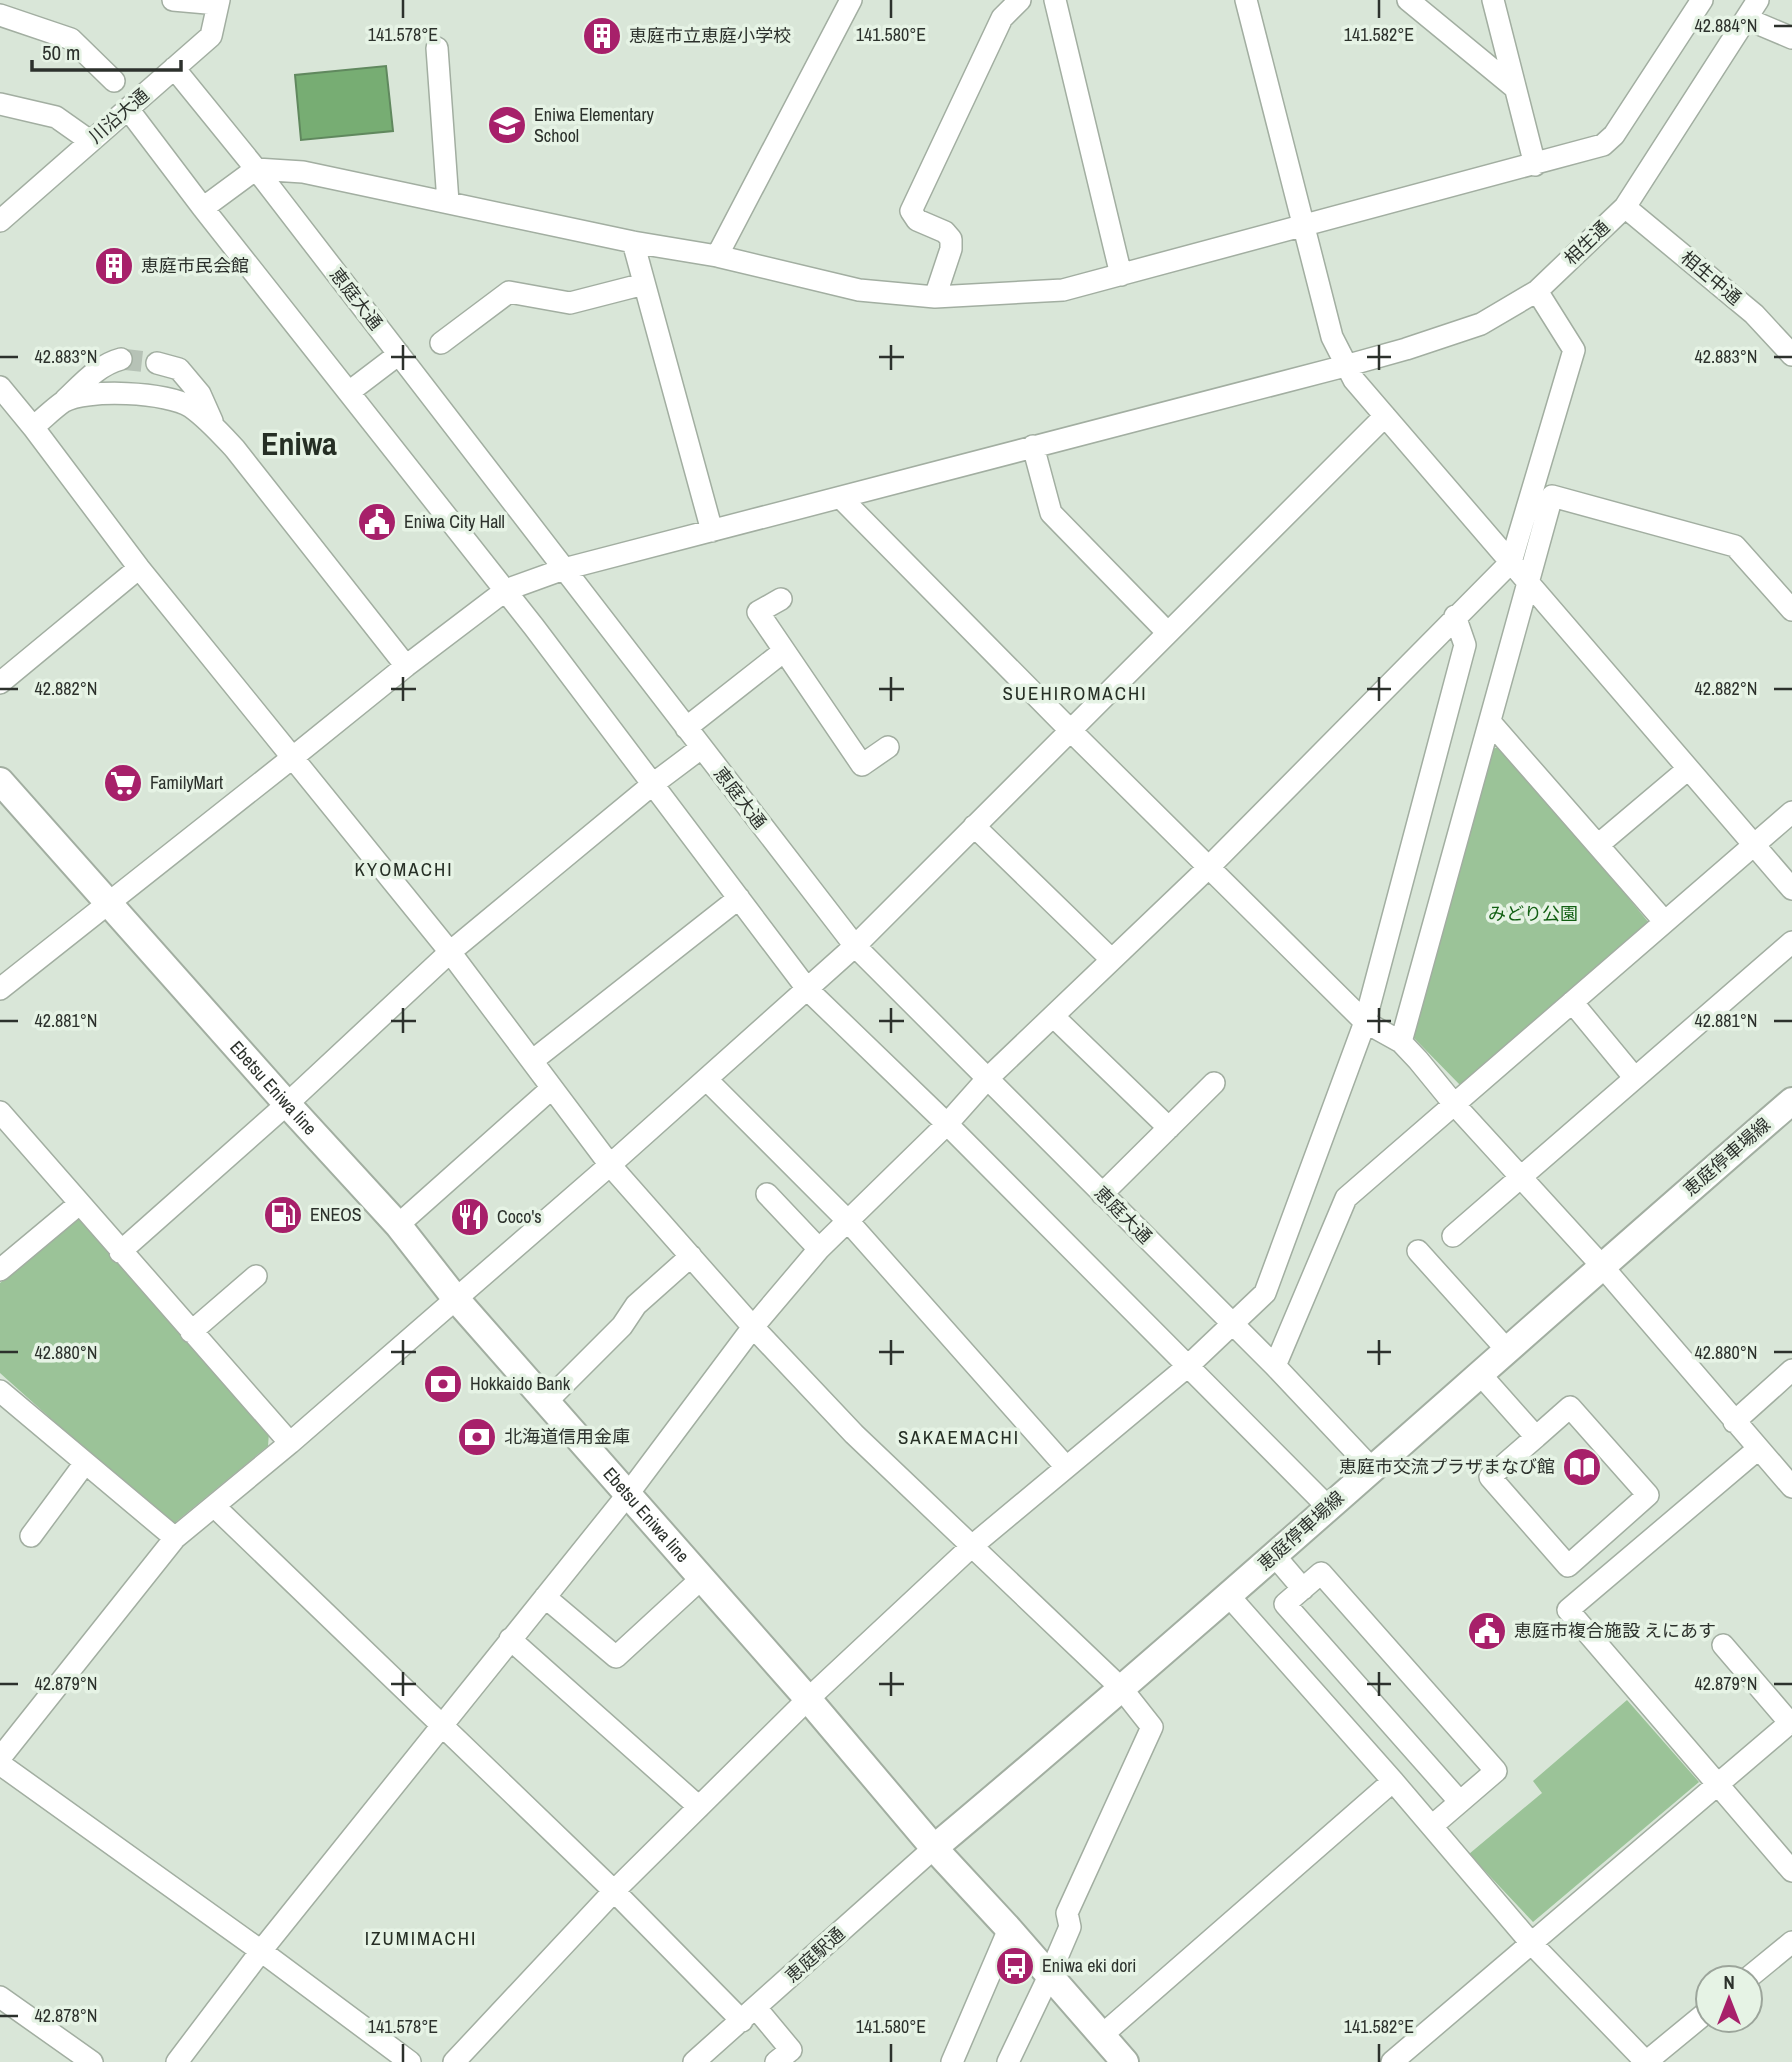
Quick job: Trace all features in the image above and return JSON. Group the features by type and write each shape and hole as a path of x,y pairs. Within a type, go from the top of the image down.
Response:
{"main road":[{"name":"Ebetsu Eniwa line","path":"0,781 398,1225 456,1299 808,1699 934,1848 1125,2062"},
{"name":"恵庭停車場線","path":"934,1848 1229,1596 1602,1265 1792,1101"}],"street":[{"path":"173,0 218,2"},
{"path":"717,257 850,0"},
{"path":"935,297 951,249 951,239 945,232 917,220 911,211 1002,18 1020,0"},
{"path":"1055,0 1121,275"},
{"path":"1246,0 1332,337 1345,366 1354,380 1792,889"},
{"path":"1408,0 1515,88"},
{"path":"1493,0 1535,165"},
{"path":"203,208 256,169 303,172 633,242 717,257 859,290 935,297 1063,290 1603,145 1614,135 1702,0"},
{"name":"相生通","path":"0,989 406,666 506,590 564,569 1345,366 1481,324 1537,291 1625,207 1758,0"},
{"name":"川沿大通","path":"0,221 211,36 218,2"},
{"path":"0,15 71,39 114,81"},
{"path":"1747,19 1792,38"},
{"path":"437,48 448,202"},
{"name":"恵庭大通","path":"174,68 256,169 855,946 1275,1366 1373,1469"},
{"path":"0,103 56,117 90,141"},
{"path":"128,109 203,208 506,590 808,989 947,1124 1328,1506"},
{"name":"相生中通","path":"1625,207 1754,314 1792,355"},
{"path":"633,242 712,531"},
{"path":"441,343 509,292 570,303 644,284"},
{"path":"177,2062 261,1951 628,1494 753,1327 819,1249 947,1124 987,1079 1208,868 1511,562 1574,350 1537,291"},
{"path":"349,392 399,354"},
{"path":"33,427 94,373 121,359"},
{"path":"157,363 178,369 200,394 215,427"},
{"path":"0,387 139,568 450,952 610,1165 753,1327 853,1434 1122,1689 1152,1727 1070,1906 1067,1913 1070,1927 1008,2062"},
{"path":"65,400 111,393 163,397 189,406 215,427 282,507 406,666"},
{"path":"0,1758 175,1538 610,1165 855,946 1069,729 1385,416"},
{"path":"1033,446 1051,513 1167,632"},
{"path":"1401,1042 1552,496 1735,546 1792,610"},
{"path":"841,498 1069,729 1365,1022 1401,1042 1419,1060 1454,1104 1602,1265 1792,1487"},
{"path":"0,682 139,568"},
{"path":"781,599 758,612 862,765 888,747"},
{"path":"454,2062 614,1891 808,1699 972,1546 1188,1366 1265,1293 1365,1022 1465,645 1455,616"},
{"path":"686,728 784,651"},
{"path":"1490,722 1664,921"},
{"path":"120,1252 287,1104 450,952 653,784 701,748"},
{"path":"1598,845 1688,769"},
{"path":"1275,1366 1346,1198 1792,812"},
{"path":"974,826 1111,959"},
{"path":"532,1061 739,898"},
{"path":"1453,1236 1792,942"},
{"path":"1572,1002 1634,1077"},
{"path":"1053,1016 1169,1128"},
{"path":"707,1080 847,1220 1066,1467"},
{"path":"1102,1194 1214,1083"},
{"path":"398,1225 552,1088"},
{"path":"0,1112 289,1443"},
{"path":"767,1194 819,1249"},
{"path":"0,1270 79,1204"},
{"path":"1418,1251 1507,1350"},
{"path":"547,1401 622,1326 636,1305 691,1256"},
{"path":"191,1332 256,1276"},
{"path":"1734,1422 1791,1373"},
{"path":"1480,1374 1536,1437"},
{"path":"0,1391 175,1538"},
{"path":"1570,1407 1648,1495 1568,1566 1490,1477 1536,1437 1570,1407"},
{"path":"1758,1449 1567,1611 1792,1871"},
{"path":"32,1536 85,1463"},
{"path":"214,1506 614,1891 791,2050 776,2062"},
{"path":"1274,1555 1303,1589"},
{"path":"1432,1826 1460,1802 1496,1771 1321,1573 1285,1604 1460,1802"},
{"path":"545,1597 616,1657 702,1578"},
{"path":"1229,1596 1531,1942 1646,2062 1694,2023"},
{"path":"510,1639 699,1807"},
{"path":"1392,2062 1791,1722 1723,1645"},
{"path":"0,1763 410,2062"},
{"path":"1101,2036 1393,1781"},
{"name":"恵庭駅通","path":"694,2062 934,1848"},
{"path":"952,2062 1009,1929"},
{"path":"1764,1965 1792,1942"},
{"path":"0,1997 92,2062"}],"green space":[{"name":"みどり公園","path":"1504,746 1649,923 1461,1086 1411,1035 1491,749"},
{"path":"79,1218 269,1432 268,1446 171,1526 0,1373 0,1283"},
{"path":"1627,1700 1699,1782 1533,1922 1469,1854 1542,1793 1533,1781"}],"shaded area":[{"path":"386,66 393,131 301,140 295,75"}],"tunnel":[{"path":"121,359 157,363"}],"place":[{"name":"恵庭市立恵庭小学校","path":"602,36"},
{"name":"Eniwa Elementary School","path":"507,125"},
{"name":"恵庭市民会館","path":"114,266"},
{"name":"Eniwa City Hall","path":"377,522"},
{"name":"FamilyMart","path":"123,783"},
{"name":"ENEOS","path":"283,1215"},
{"name":"Coco's","path":"470,1217"},
{"name":"Hokkaido Bank","path":"443,1384"},
{"name":"北海道信用金庫","path":"477,1437"},
{"name":"恵庭市交流プラザまなび館","path":"1582,1467"},
{"name":"恵庭市複合施設 えにあす","path":"1487,1631"},
{"name":"Eniwa eki dori","path":"1015,1966"}],"district":[{"name":"Eniwa","path":"299,444"},
{"name":"SUEHIROMACHI","path":"1075,693"},
{"name":"KYOMACHI","path":"404,869"},
{"name":"SAKAEMACHI","path":"959,1437"},
{"name":"IZUMIMACHI","path":"421,1938"}]}
